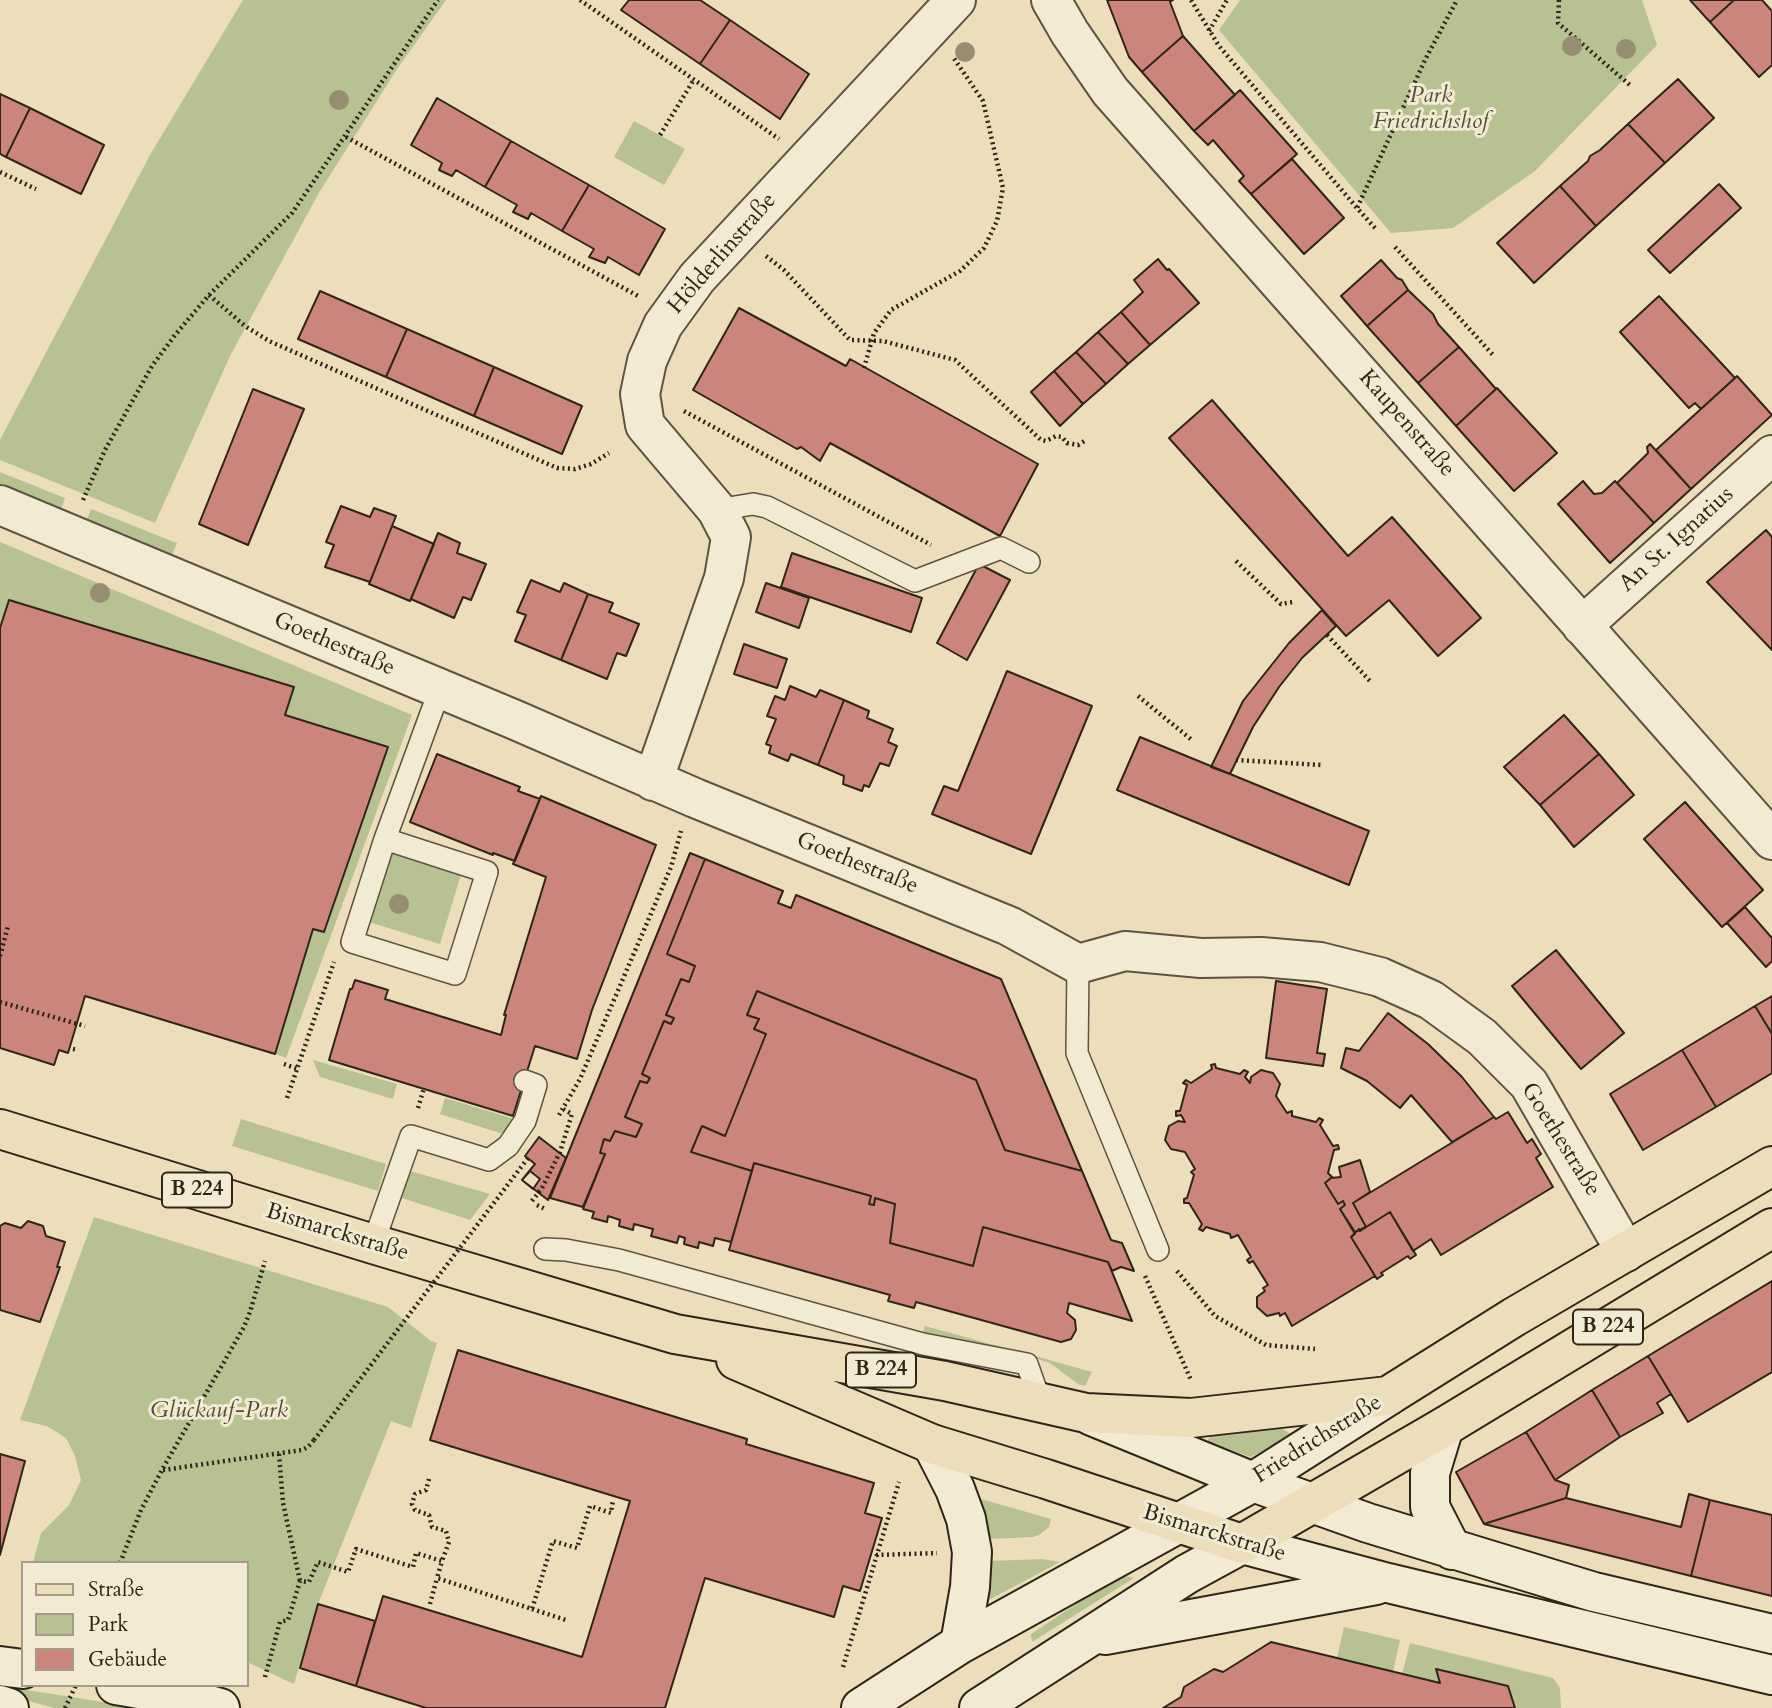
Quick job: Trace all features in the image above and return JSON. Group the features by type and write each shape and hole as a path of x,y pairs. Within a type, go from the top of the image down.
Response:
{"main road":[{"name":"Bismarckstraße","path":"0,1129 675,1334 932,1444 1242,1544"},
{"name":"Friedrichstraße","path":"1388,1396 1514,1318 1772,1166"},
{"name":"B 224","path":"1242,1544 1444,1427 1772,1228"},
{"name":"Bismarckstraße","path":"675,1334 945,1381 1086,1413"},
{"path":"1086,1413 1191,1418 1388,1396"}],"street":[{"name":"Kaupenstraße","path":"1051,0 1110,91 1772,840"},
{"name":"Hölderlinstraße","path":"653,781 727,569 731,537 717,510 647,430 641,411 640,394 647,361 663,325 698,278 943,13"},
{"name":"An St. Ignatius","path":"1583,626 1772,455"},
{"name":"Goethestraße","path":"0,505 653,781 1009,926 1077,964 1125,951 1200,958 1261,957 1320,962 1380,977 1431,1000 1482,1037 1529,1084 1626,1252"},
{"name":"Friedrichstraße","path":"861,1708 960,1644 1253,1482 1388,1396"},
{"name":"Bismarckstraße","path":"1086,1413 1253,1482 1452,1550 1594,1592 1772,1634"},
{"path":"1444,1427 1430,1473 1430,1507 1452,1550"},
{"path":"932,1444 955,1489 966,1519 972,1552 970,1587 960,1644"},
{"path":"979,1708 1187,1574 1242,1544"},
{"name":"Bismarckstraße","path":"1242,1544 1388,1583 1772,1675"},
{"path":"1084,1639 1388,1583"},
{"path":"0,1666 21,1670"},
{"path":"128,1687 174,1695 220,1708"},
{"path":"0,1705 9,1708"}],"lane":[{"path":"717,510 753,504 767,507 915,581 1001,548 1029,562"},
{"path":"385,839 487,872 455,974 352,942 385,839 418,775 440,689"},
{"path":"1077,964 1077,1053 1158,1250"},
{"path":"373,1244 411,1136 489,1160 508,1146 525,1121 536,1085 525,1081"},
{"path":"545,1249 566,1250 619,1261 923,1344 1027,1364 1041,1404"}],"path":[{"path":"68,532 105,450 145,377 175,335 209,295 292,213 438,0"},
{"path":"580,0 788,146"},
{"path":"1191,0 1219,46 1375,228"},
{"path":"1209,31 1227,0"},
{"path":"1357,208 1426,58 1457,0"},
{"path":"1559,0 1558,23 1631,86"},
{"path":"864,368 871,340 879,323 891,310 960,271 972,261 992,234 1002,206 1000,170 983,101 943,13"},
{"path":"660,135 694,82"},
{"path":"346,137 648,301"},
{"path":"0,172 36,189"},
{"path":"737,233 785,270 850,340 883,341 955,360 1041,440 1046,441 1056,436 1062,437 1067,443 1078,445 1086,440"},
{"path":"1395,247 1493,355"},
{"path":"209,295 245,326 281,348 557,468 575,469 591,464 610,453"},
{"path":"676,407 963,562"},
{"path":"1236,562 1281,604 1293,602"},
{"path":"1327,635 1370,681"},
{"path":"1138,696 1193,741"},
{"path":"1236,760 1321,765"},
{"path":"545,1209 535,1203 540,1186 560,1152 572,1114 562,1110 580,1079 671,867 677,843 695,798"},
{"path":"0,956 8,926"},
{"path":"287,1098 337,952 352,942"},
{"path":"0,1002 85,1026"},
{"path":"284,1064 298,1069"},
{"path":"418,1109 424,1088"},
{"path":"162,1470 279,1454 309,1447 528,1158"},
{"path":"1193,1386 1137,1258 1158,1250 1171,1260 1183,1281 1214,1316 1266,1345 1315,1349"},
{"path":"121,1561 137,1520 162,1470 243,1327 265,1261"},
{"path":"265,1677 280,1622 288,1620 300,1581 283,1503 279,1454"},
{"path":"429,1479 426,1490 415,1494 412,1504 415,1510 429,1515 432,1527 446,1531 449,1542 430,1604"},
{"path":"842,1667 899,1482"},
{"path":"532,1609 554,1541 577,1548 590,1506 611,1513 613,1499"},
{"path":"300,1581 309,1582 318,1562 348,1572 356,1549 413,1567 416,1553 442,1561"},
{"path":"876,1555 945,1553"},
{"path":"437,1578 566,1620"},
{"path":"65,1708 75,1687"}],"green space":[{"path":"243,0 446,0 397,69 320,191 230,356 155,523 0,460 0,440 150,155"},
{"name":"Park Friedrichshof","path":"1240,0 1642,0 1657,45 1535,171 1453,228 1391,233 1219,30"},
{"path":"634,121 685,149 664,185 614,157"},
{"path":"0,472 65,498 58,517 0,493"},
{"path":"91,509 177,543 169,562 84,528"},
{"path":"0,542 412,715 286,1058 275,1054 313,929 325,932 388,748 285,715 293,687 9,600 0,628"},
{"path":"392,850 462,871 440,944 369,922"},
{"path":"313,1060 397,1084 393,1099 320,1077"},
{"path":"445,1098 518,1120 503,1134 440,1114"},
{"path":"241,1119 386,1164 378,1191 232,1146"},
{"path":"410,1171 490,1194 470,1220 402,1198"},
{"name":"Glückauf-Park","path":"94,1217 388,1307 437,1343 411,1428 391,1421 318,1604 294,1684 248,1662 248,1561 34,1561 41,1533 69,1505 81,1480 75,1456 66,1438 47,1426 20,1420"},
{"path":"925,1326 1092,1372 1085,1386 1078,1384 1050,1363 923,1334"},
{"path":"1277,1426 1293,1435 1251,1457 1207,1442 1210,1436 1238,1434"},
{"path":"978,1498 1051,1519 1049,1527 1033,1537 987,1539"},
{"path":"1043,1559 1060,1562 985,1602 989,1561"},
{"path":"1120,1575 1134,1578 1032,1642 1031,1634"},
{"path":"1344,1627 1400,1640 1393,1672 1337,1658"},
{"path":"1410,1643 1553,1678 1560,1688 1561,1708 1515,1708 1508,1686 1436,1669 1440,1683 1402,1674"},
{"path":"0,1686 138,1708 54,1708 0,1693"}],"building":[{"path":"629,0 700,0 730,20 700,64 621,10"},
{"path":"1107,0 1173,0 1170,2 1183,36 1142,72 1129,57"},
{"path":"1690,0 1734,0 1710,22"},
{"path":"1734,0 1762,0 1772,11 1772,65 1759,77 1710,22"},
{"path":"730,20 809,74 780,119 700,64"},
{"path":"1183,36 1235,95 1194,131 1142,72"},
{"path":"1678,79 1714,118 1665,163 1628,124"},
{"path":"1240,90 1297,154 1251,194 1239,181 1244,176 1213,140 1208,145 1194,131"},
{"path":"0,94 30,108 6,157 0,154"},
{"path":"437,98 511,141 485,187 456,170 452,176 439,170 442,163 411,145"},
{"path":"30,108 104,145 81,194 6,157"},
{"path":"1628,124 1665,163 1596,226 1560,186"},
{"path":"511,141 589,185 562,231 531,213 528,219 513,212 517,205 485,187"},
{"path":"1292,159 1344,218 1304,254 1251,194"},
{"path":"1719,184 1741,208 1670,273 1648,250"},
{"path":"589,185 665,229 639,275 608,257 605,263 589,257 594,249 562,231"},
{"path":"1560,186 1596,226 1534,283 1497,243"},
{"path":"1158,259 1199,303 1150,345 1121,312 1143,292 1134,280"},
{"path":"1381,260 1402,280 1408,290 1367,326 1341,296"},
{"path":"1408,290 1433,314 1438,324 1459,347 1418,383 1367,326"},
{"path":"320,291 407,329 386,377 298,339"},
{"path":"1659,296 1735,378 1701,409 1695,403 1689,408 1620,332"},
{"path":"739,308 846,366 850,359 1038,464 1000,536 830,443 820,461 801,447 797,449 693,390"},
{"path":"1121,312 1150,345 1128,364 1098,332"},
{"path":"407,329 494,367 474,416 386,377"},
{"path":"1098,332 1128,364 1106,384 1076,352"},
{"path":"1459,347 1496,389 1456,426 1418,383"},
{"path":"1076,352 1106,384 1083,404 1054,371"},
{"path":"494,367 582,406 562,454 474,416"},
{"path":"1054,371 1083,404 1060,426 1031,392"},
{"path":"1737,376 1772,415 1691,489 1656,450"},
{"path":"1497,388 1557,453 1514,491 1456,426"},
{"path":"253,389 304,409 248,545 199,524"},
{"path":"1212,400 1348,556 1392,517 1481,618 1438,656 1389,600 1346,636 1169,438"},
{"path":"1650,444 1691,489 1654,523 1617,483 1648,453 1647,447"},
{"path":"1583,481 1594,494 1602,493 1615,481 1654,523 1610,563 1558,504"},
{"path":"341,506 370,517 374,508 396,516 370,582 325,567 334,545 326,542"},
{"path":"392,526 434,544 410,601 369,584"},
{"path":"1766,530 1772,537 1772,650 1707,582"},
{"path":"438,533 460,543 457,553 486,564 471,600 463,597 454,618 411,599"},
{"path":"792,553 922,598 911,632 781,587"},
{"path":"979,564 1010,580 967,660 937,643"},
{"path":"531,580 560,592 564,583 588,594 561,660 515,641 526,615 517,612"},
{"path":"766,583 809,598 799,628 756,612"},
{"path":"588,594 613,603 609,612 639,624 626,656 617,653 607,679 561,660"},
{"path":"9,600 294,687 285,715 388,747 324,932 313,929 275,1054 85,996 68,1053 59,1050 54,1065 0,1048 0,628"},
{"path":"1322,610 1336,626 1302,658 1279,687 1253,727 1230,774 1211,767 1243,701 1289,643"},
{"path":"744,644 787,659 777,688 734,674"},
{"path":"1007,671 1092,706 1031,854 932,814 944,786 958,791"},
{"path":"790,686 816,697 820,690 844,700 818,765 791,754 788,761 769,753 771,746 766,744 776,719 767,716 775,696 785,700"},
{"path":"844,700 869,711 867,718 893,729 888,742 897,746 889,766 880,763 869,787 864,785 862,791 843,784 844,776 818,765"},
{"path":"1564,715 1599,754 1540,805 1504,767"},
{"path":"1140,737 1369,831 1349,885 1117,790"},
{"path":"437,754 520,787 518,791 540,799 515,861 410,822"},
{"path":"1599,754 1634,795 1574,847 1540,805"},
{"path":"541,796 656,845 592,1010 577,1059 535,1046 513,1116 329,1060 355,980 388,990 385,999 501,1035 504,1015 546,877 513,864"},
{"path":"1685,802 1763,890 1722,927 1644,839"},
{"path":"690,853 705,859 667,954 695,966 689,982 681,979 666,1015 674,1018 671,1024 664,1021 642,1074 650,1078 647,1083 640,1081 625,1117 642,1124 636,1137 615,1131 610,1141 604,1139 600,1153 605,1154 583,1207 550,1198"},
{"path":"705,859 783,891 778,903 791,908 796,895 1001,979 1082,1171 1005,1150 976,1080 757,991 747,1015 759,1019 754,1029 766,1034 725,1136 702,1126 691,1152 752,1171 731,1242 715,1238 713,1246 699,1242 698,1248 684,1244 685,1238 679,1236 677,1243 651,1236 653,1229 634,1224 633,1230 619,1226 620,1220 608,1216 607,1222 592,1218 594,1212 583,1209 605,1154 600,1153 604,1139 610,1141 615,1131 636,1137 642,1124 625,1117 640,1081 647,1083 650,1078 642,1074 664,1021 671,1024 674,1018 666,1015 681,979 689,982 695,966 667,954"},
{"path":"1745,907 1772,938 1772,961 1766,967 1727,923"},
{"path":"1556,950 1624,1033 1581,1069 1512,986"},
{"path":"1276,981 1327,989 1317,1053 1325,1054 1323,1066 1266,1058"},
{"path":"757,991 976,1080 1005,1150 1082,1171 1111,1240 1122,1243 1134,1271 1121,1267 1112,1271 1108,1262 983,1227 973,1266 890,1243 895,1204 875,1198 874,1205 869,1204 871,1196 754,1163 752,1171 691,1152 702,1126 725,1136 766,1034 754,1029 759,1019 747,1015"},
{"path":"1772,996 1772,1034 1755,1006"},
{"path":"1755,1006 1772,1034 1772,1073 1716,1107 1682,1050"},
{"path":"1388,1013 1428,1044 1462,1077 1494,1117 1452,1142 1411,1095 1400,1108 1367,1081 1341,1068 1346,1048 1359,1051"},
{"path":"1682,1050 1716,1107 1643,1150 1610,1094"},
{"path":"1215,1064 1216,1068 1240,1074 1244,1070 1248,1072 1245,1077 1250,1083 1251,1077 1261,1070 1273,1073 1280,1084 1276,1096 1287,1113 1292,1111 1292,1116 1316,1122 1319,1118 1323,1120 1320,1125 1333,1146 1338,1145 1339,1149 1334,1150 1328,1173 1332,1177 1325,1183 1338,1204 1343,1201 1345,1205 1340,1209 1355,1234 1351,1237 1375,1276 1292,1326 1285,1313 1280,1316 1279,1313 1267,1316 1257,1307 1257,1297 1268,1285 1253,1261 1249,1263 1247,1260 1251,1257 1238,1235 1231,1238 1230,1234 1206,1227 1203,1231 1199,1229 1202,1224 1189,1203 1184,1203 1194,1175 1191,1172 1195,1169 1185,1152 1171,1149 1165,1140 1169,1126 1178,1121 1185,1122 1181,1115 1176,1116 1187,1085 1183,1083 1186,1080 1191,1083"},
{"path":"1508,1112 1527,1143 1532,1139 1541,1154 1536,1158 1553,1187 1441,1255 1431,1239 1413,1251 1390,1212 1366,1227 1353,1203 1494,1117 1496,1119"},
{"path":"539,1137 566,1158 548,1200 522,1180 535,1164 525,1156"},
{"path":"1360,1160 1370,1192 1353,1203 1366,1227 1355,1232 1340,1209 1345,1205 1343,1201 1338,1204 1325,1183 1331,1178 1341,1177 1339,1167"},
{"path":"754,1163 871,1196 869,1204 874,1205 875,1198 895,1204 890,1243 973,1266 983,1227 1108,1262 1132,1321 1069,1303 1067,1313 1075,1320 1076,1330 1071,1339 1061,1342 916,1302 914,1308 888,1301 890,1295 729,1250"},
{"path":"530,1171 540,1179 533,1189 522,1180"},
{"path":"1390,1212 1416,1255 1410,1259 1408,1256 1381,1273 1383,1275 1377,1279 1351,1237 1359,1229 1360,1231"},
{"path":"28,1221 43,1226 46,1236 65,1242 57,1267 60,1267 40,1322 0,1310 0,1226 5,1223 21,1228"},
{"path":"1772,1281 1772,1372 1688,1422 1648,1356"},
{"path":"458,1350 747,1439 746,1444 874,1483 865,1513 882,1518 860,1591 843,1586 834,1617 705,1578 665,1708 426,1708 356,1686 383,1596 582,1657 630,1501 430,1440"},
{"path":"1648,1356 1671,1394 1657,1403 1663,1413 1620,1437 1592,1390"},
{"path":"1592,1390 1620,1437 1555,1480 1526,1432"},
{"path":"1526,1432 1555,1480 1569,1485 1566,1498 1484,1524 1456,1472"},
{"path":"0,1454 25,1461 0,1555"},
{"path":"1689,1494 1710,1500 1691,1576 1484,1524 1566,1498 1681,1527"},
{"path":"1710,1500 1772,1515 1772,1596 1691,1576"},
{"path":"318,1604 375,1621 356,1686 300,1668"},
{"path":"1271,1642 1440,1683 1436,1669 1508,1686 1515,1708 1163,1708 1181,1697 1184,1687 1214,1669 1223,1672"}]}
